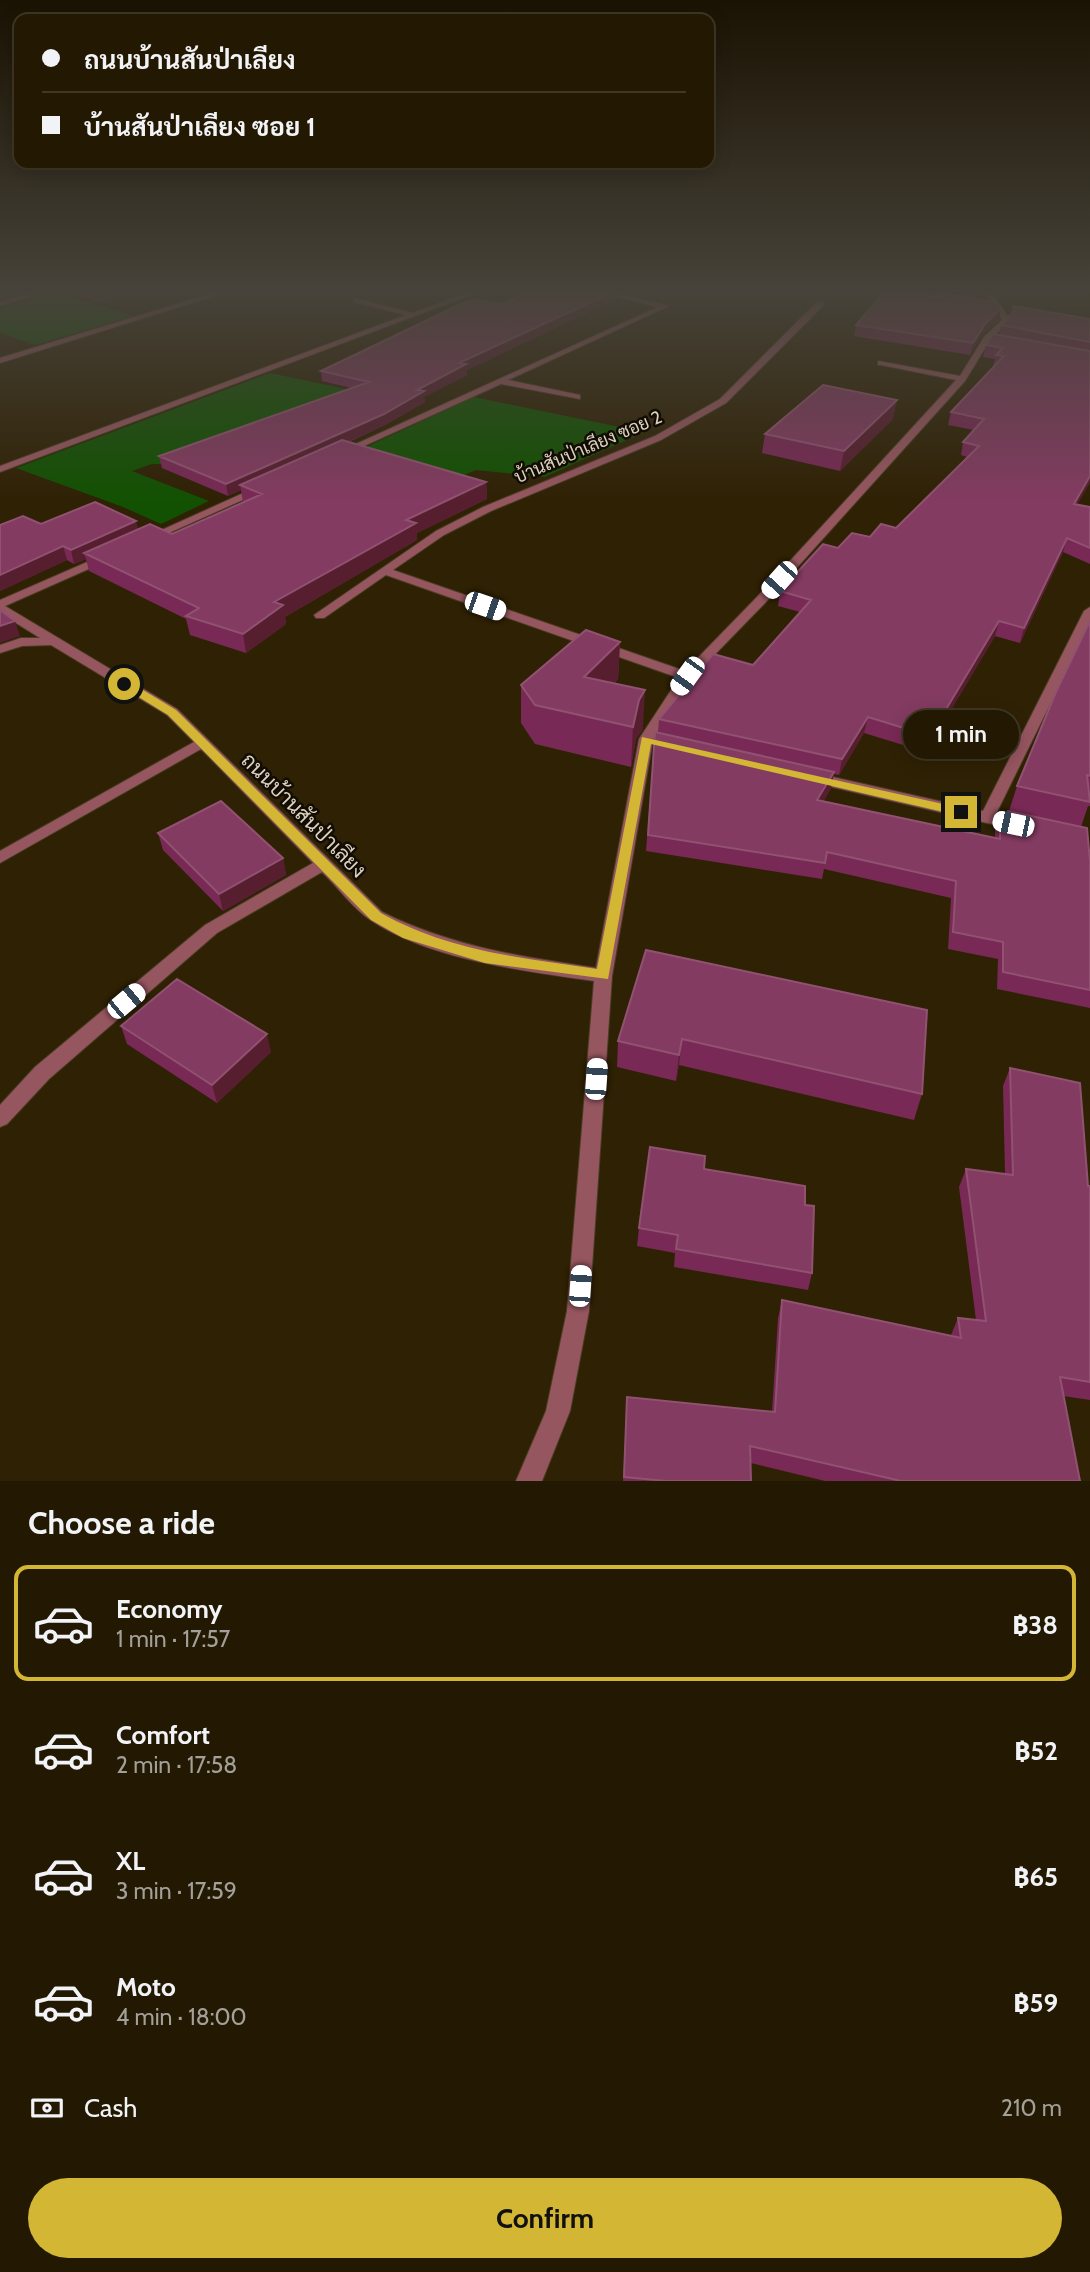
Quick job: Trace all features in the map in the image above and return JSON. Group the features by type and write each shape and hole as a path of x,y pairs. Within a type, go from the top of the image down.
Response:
{"street":[{"path":"0,469 287,362"},
{"path":"325,460 541,362"},
{"name":"บ้านสันป่าเลียง ซอย 2","path":"320,615 440,533 475,515 658,438 723,401 762,362"},
{"path":"529,1481 558,1411 578,1311 603,976 653,741 687,676 761,600 962,379 973,362"},
{"path":"881,363 962,379"},
{"path":"499,381 577,397"},
{"path":"137,543 275,482"},
{"path":"0,606 112,554"},
{"path":"384,571 687,676"},
{"name":"ถนนบ้านสันป่าเลียง","path":"0,606 172,712 376,916 408,934 485,958 603,976"},
{"path":"987,818 1090,611"},
{"path":"0,649 22,642 53,641"},
{"path":"0,858 202,743"},
{"path":"804,776 1039,829"},
{"path":"0,1118 42,1073 211,929 323,864"}],"green space":[{"path":"270,373 350,390 163,464 152,464 132,471 209,501 161,524 123,507 16,468"},
{"path":"474,397 644,432 545,477 476,470 450,481 351,454"}],"building":[{"path":"340,362 466,364 417,390 424,391 384,414 226,484 159,456 369,382 321,371"},
{"path":"998,362 1090,362 1090,476 1074,504 1090,507 1090,548 1067,538 1024,628 999,621 930,736 868,717 842,759 659,719 713,654 753,665 811,600 780,591 823,544 838,548 852,533 870,537 881,524 896,528 979,446 963,442 984,419 951,412"},
{"path":"823,385 897,400 844,451 765,434"},
{"path":"342,440 486,482 406,520 416,523 274,602 283,605 243,634 186,616 199,608 84,553 150,524 172,534 262,494 240,485"},
{"path":"95,502 136,521 71,550 63,546 0,575 0,525 23,516 41,524"},
{"path":"0,610 15,621 0,626"},
{"path":"1090,621 1090,776 1087,775 1090,802 1017,786 1056,692"},
{"path":"586,630 620,642 584,677 645,690 639,700 633,727 535,705 521,685"},
{"path":"655,732 834,772 817,800 1000,839 1000,813 1006,814 1008,811 1087,828 1090,862 1090,990 1003,972 1003,942 953,932 956,881 827,852 825,863 648,835"},
{"path":"221,801 283,858 219,894 158,833"},
{"path":"646,950 927,1010 922,1094 682,1039 679,1055 618,1041"},
{"path":"177,979 267,1034 212,1085 121,1026"},
{"path":"1010,1068 1080,1083 1090,1186 1090,1382 1060,1377 1080,1481 901,1481 750,1446 751,1481 666,1481 624,1477 627,1397 775,1412 782,1300 961,1338 958,1318 986,1321 966,1169 1013,1175"},
{"path":"650,1147 705,1156 704,1169 805,1186 805,1205 814,1206 812,1273 676,1249 678,1235 639,1228"}],"route":[{"path":"124,684 172,712 376,916 408,934 485,958 603,976 646,739 961,812"}]}
